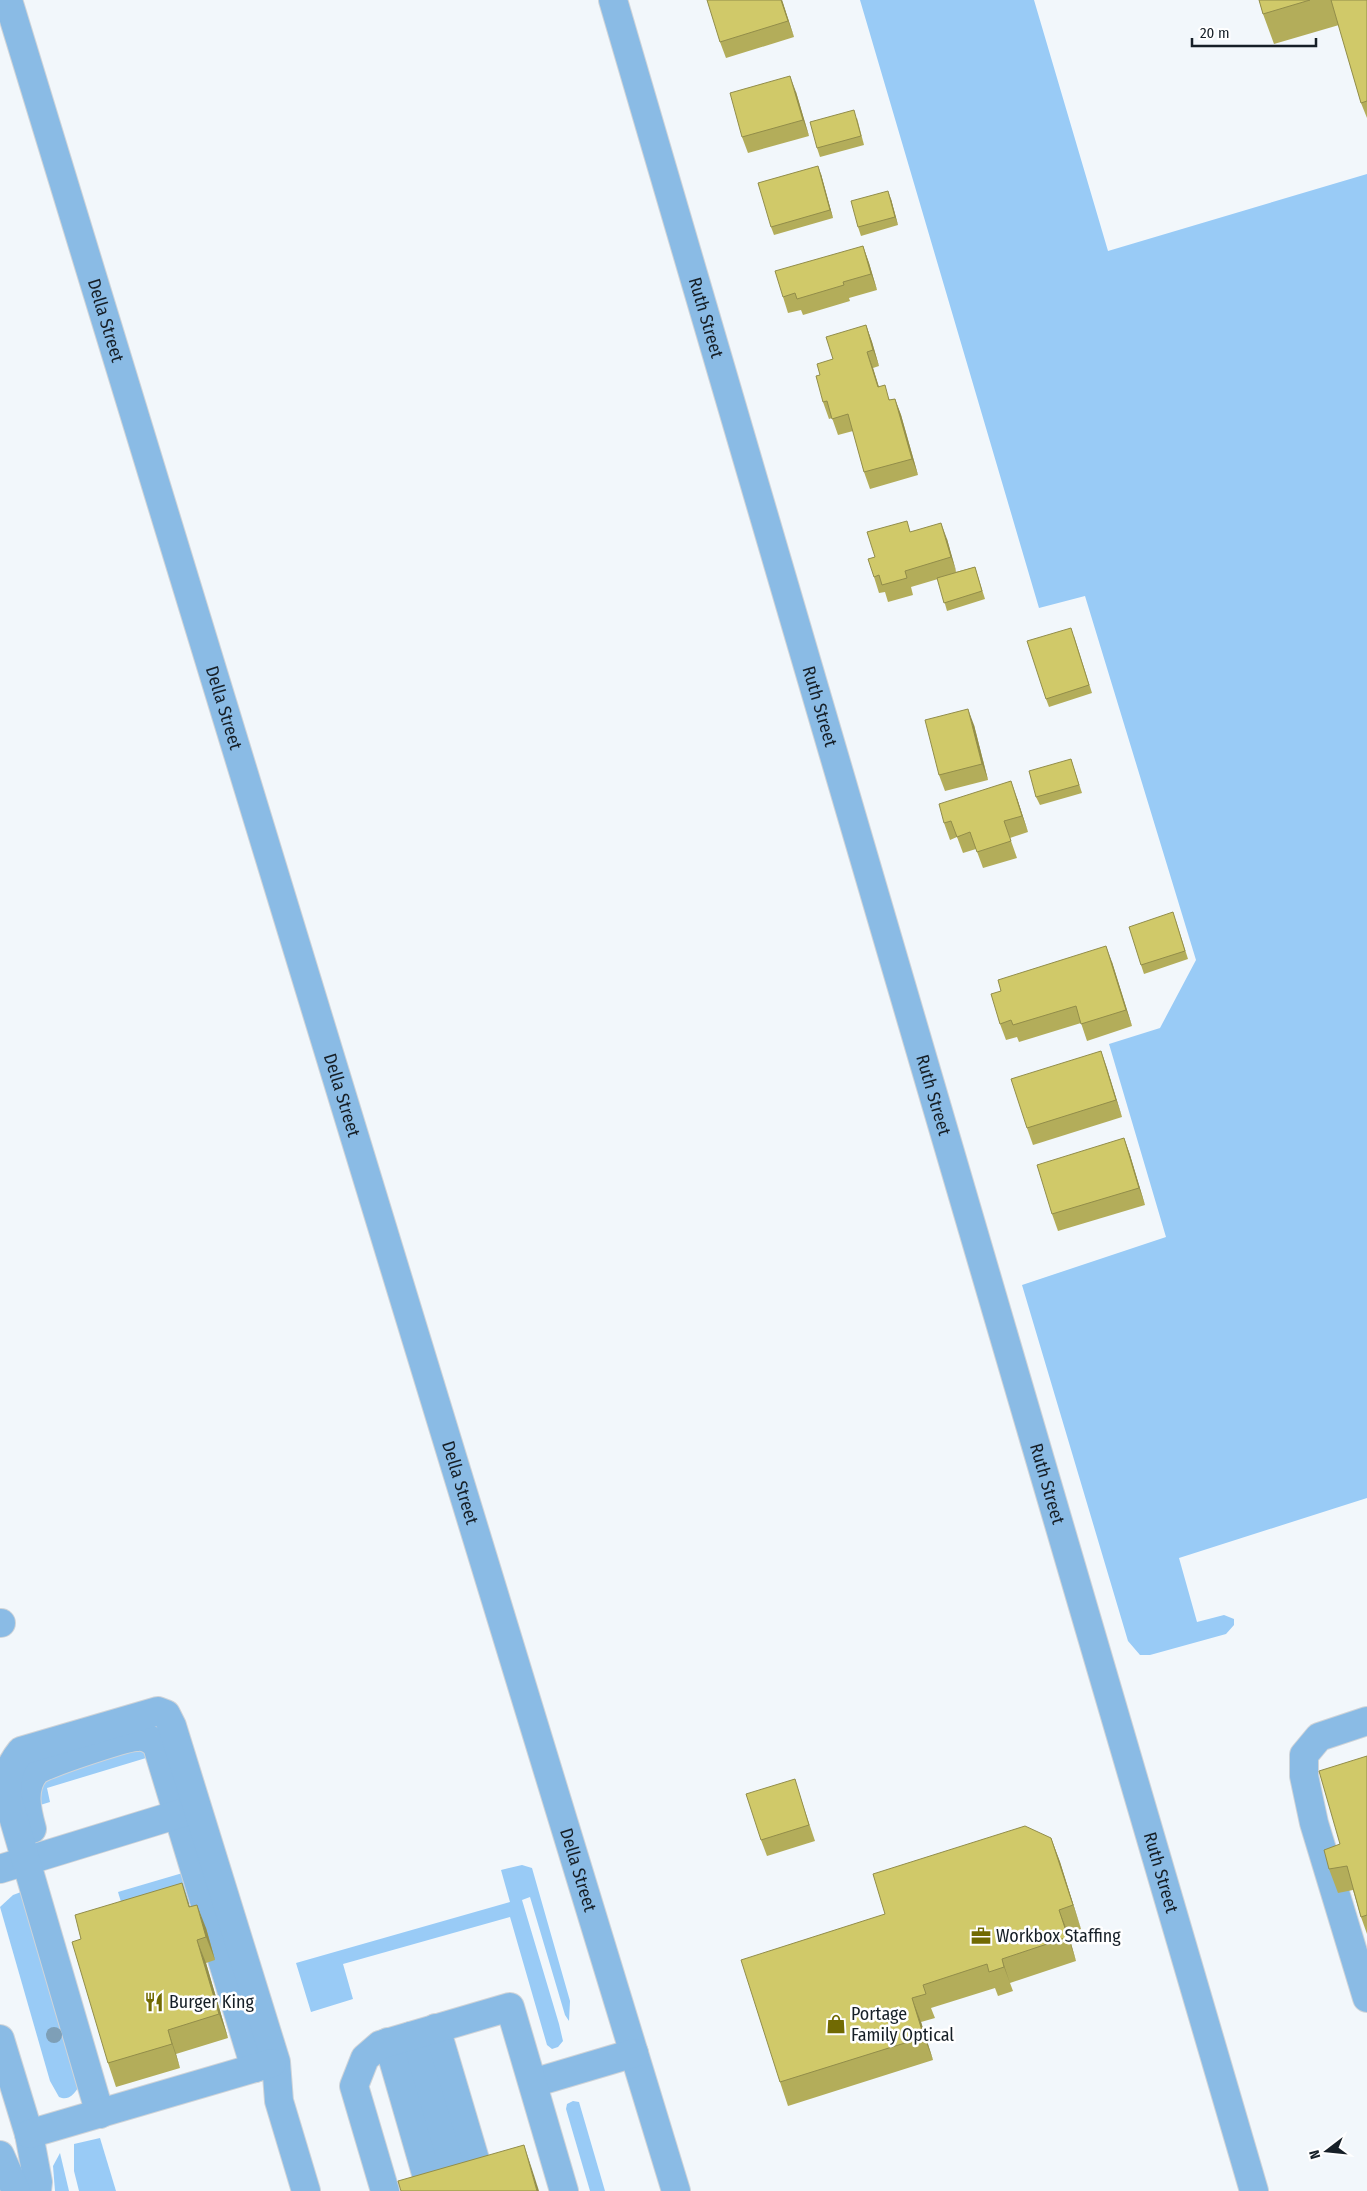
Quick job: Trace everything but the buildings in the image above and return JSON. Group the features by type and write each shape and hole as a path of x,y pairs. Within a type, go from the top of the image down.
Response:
{"street":[{"name":"Della Street","path":"8,0 676,2191"},
{"name":"Ruth Street","path":"613,0 1254,2191"},
{"path":"100,2114 33,1858 7,1796 10,1764 21,1751 158,1711 166,1714 172,1726 187,1811 306,2191"},
{"path":"1367,1721 1319,1737 1304,1755 1304,1776 1324,1861 1352,1944 1367,1998"},
{"path":"0,1868 187,1811"},
{"path":"385,2191 354,2086 365,2058 380,2045 510,2007 564,2191"},
{"path":"412,2035 469,2187"},
{"path":"412,2035 431,2191"},
{"path":"0,2042 29,2134 38,2182 37,2191"},
{"path":"533,2083 634,2053"},
{"path":"29,2134 265,2065"},
{"path":"0,2155 16,2191"}],"shaded area":[{"path":"860,0 1034,0 1108,251 1367,174 1367,1498 1179,1558 1197,1622 1224,1615 1234,1619 1234,1625 1226,1634 1150,1655 1140,1655 1128,1641 1022,1285 1166,1237 1109,1044 1160,1028 1196,960 1085,596 1039,608"},
{"path":"147,1745 158,1794 146,1758 47,1788 50,1802 37,1806 44,1776"},
{"path":"522,1865 532,1868 570,2001 569,2021 565,2015 530,1897 522,1900 559,2024 563,2041 558,2047 552,2049 547,2045 510,1917 343,1964 353,1999 311,2012 296,1963 510,1902 501,1870"},
{"path":"186,1872 195,1902 127,1922 118,1892"},
{"path":"23,1893 78,2088 68,2098 59,2097 50,2081 0,1907 13,1895"},
{"path":"573,2101 579,2102 605,2191 590,2191 566,2109 567,2104"},
{"path":"100,2138 116,2191 79,2191 74,2171 74,2144"},
{"path":"60,2153 69,2191 55,2191 53,2166"}],"place":[{"name":"Workbox Staffing","path":"981,1936"},
{"name":"Burger King","path":"154,2002"},
{"name":"Portage Family Optical","path":"836,2024"}]}
